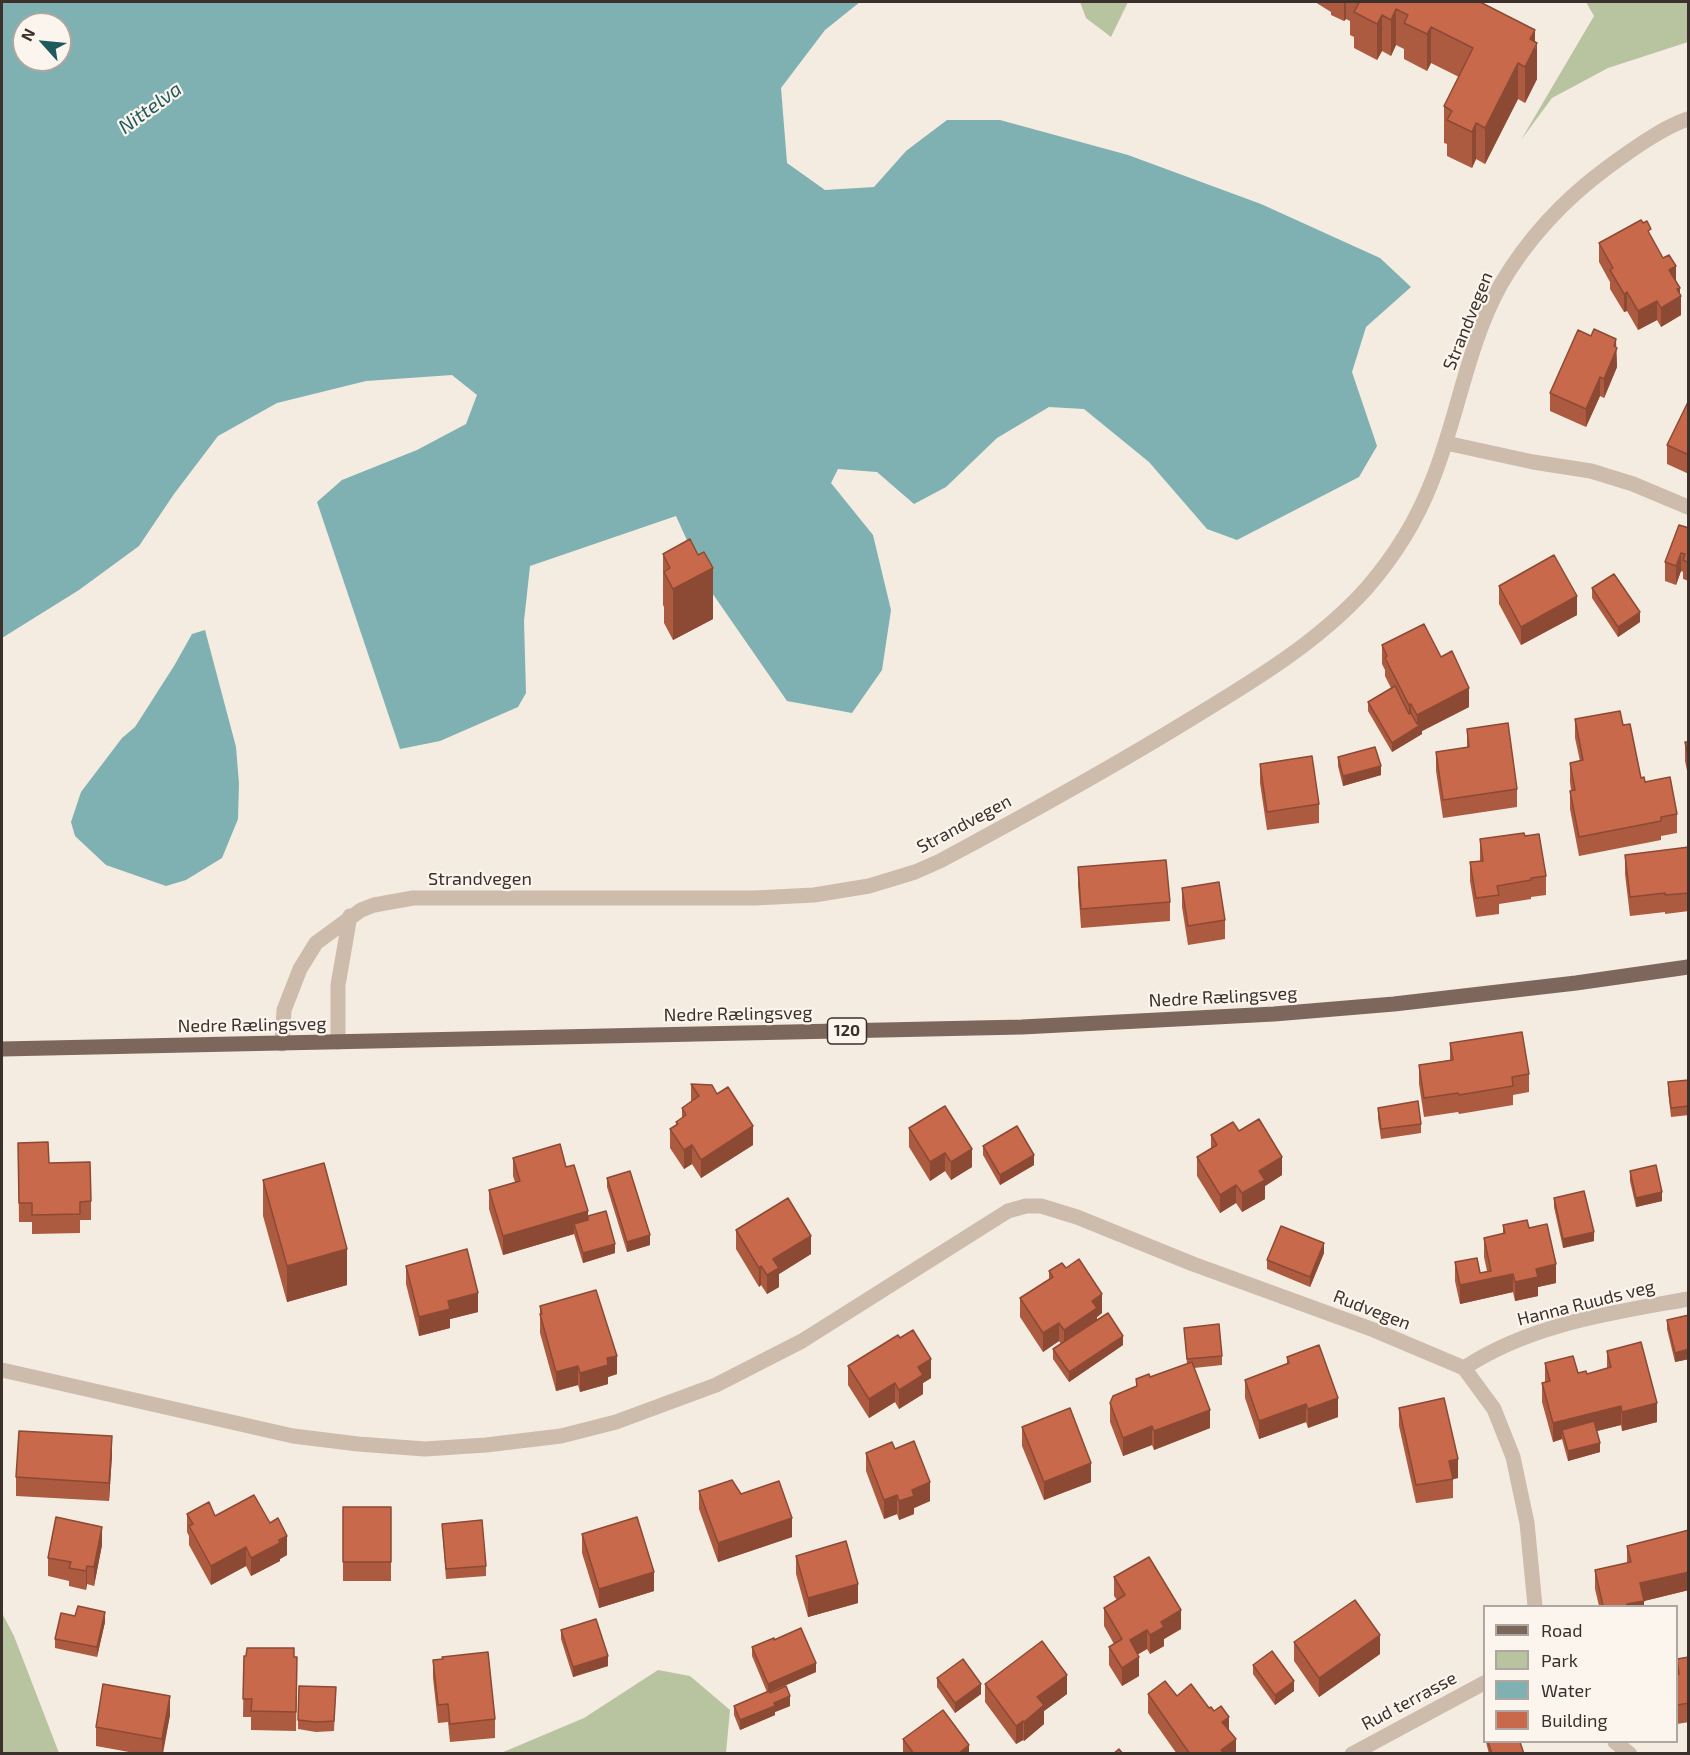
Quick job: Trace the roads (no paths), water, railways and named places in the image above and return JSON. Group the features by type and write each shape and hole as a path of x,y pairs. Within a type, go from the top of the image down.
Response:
{"main road":[{"name":"Nedre Rælingsveg","path":"2,1048 1022,1027 1274,1014 1481,995 1689,967"}],"street":[{"name":"Strandvegen","path":"282,1044 284,1010 300,969 316,943 350,916 374,905 413,898 755,898 814,895 869,886 915,872 940,861 1139,751 1261,676 1327,626 1366,588 1396,549 1419,511 1432,482 1474,348 1501,285 1516,261 1552,216 1590,181 1632,149 1689,119"},
{"path":"1446,443 1533,462 1591,471 1634,484 1689,507"},
{"path":"338,1042 338,985 350,916"},
{"name":"Rudvegen","path":"2,1370 293,1436 358,1444 425,1449 486,1445 561,1436 616,1422 716,1385 802,1341 994,1219 1008,1211 1026,1206 1041,1206 1077,1216 1193,1264 1374,1330 1464,1368"},
{"name":"Hanna Ruuds veg","path":"1464,1368 1488,1352 1523,1336 1571,1322 1689,1299"},
{"path":"1464,1368 1494,1409 1513,1457 1527,1523 1535,1605"},
{"name":"Rud terrasse","path":"1352,1754 1483,1684"},
{"path":"1616,1743 1630,1754"}],"water":[{"name":"Nittelva","path":"2,2 860,2 825,30 781,88 787,163 825,190 874,187 906,151 947,120 1000,120 1128,155 1261,204 1380,258 1411,287 1366,327 1352,372 1377,446 1359,477 1237,540 1207,529 1149,462 1084,409 1049,407 997,438 946,487 914,504 877,472 838,469 831,483 873,535 891,610 882,670 852,713 787,701 708,587 676,516 530,566 524,621 526,693 518,707 440,741 400,749 317,502 342,480 417,450 466,424 477,395 452,375 366,381 277,403 218,436 174,494 139,546 79,590 2,638"},
{"path":"205,630 236,747 239,784 238,819 222,858 186,880 166,886 106,865 75,836 71,822 81,792 122,738 135,727 192,634"}]}
